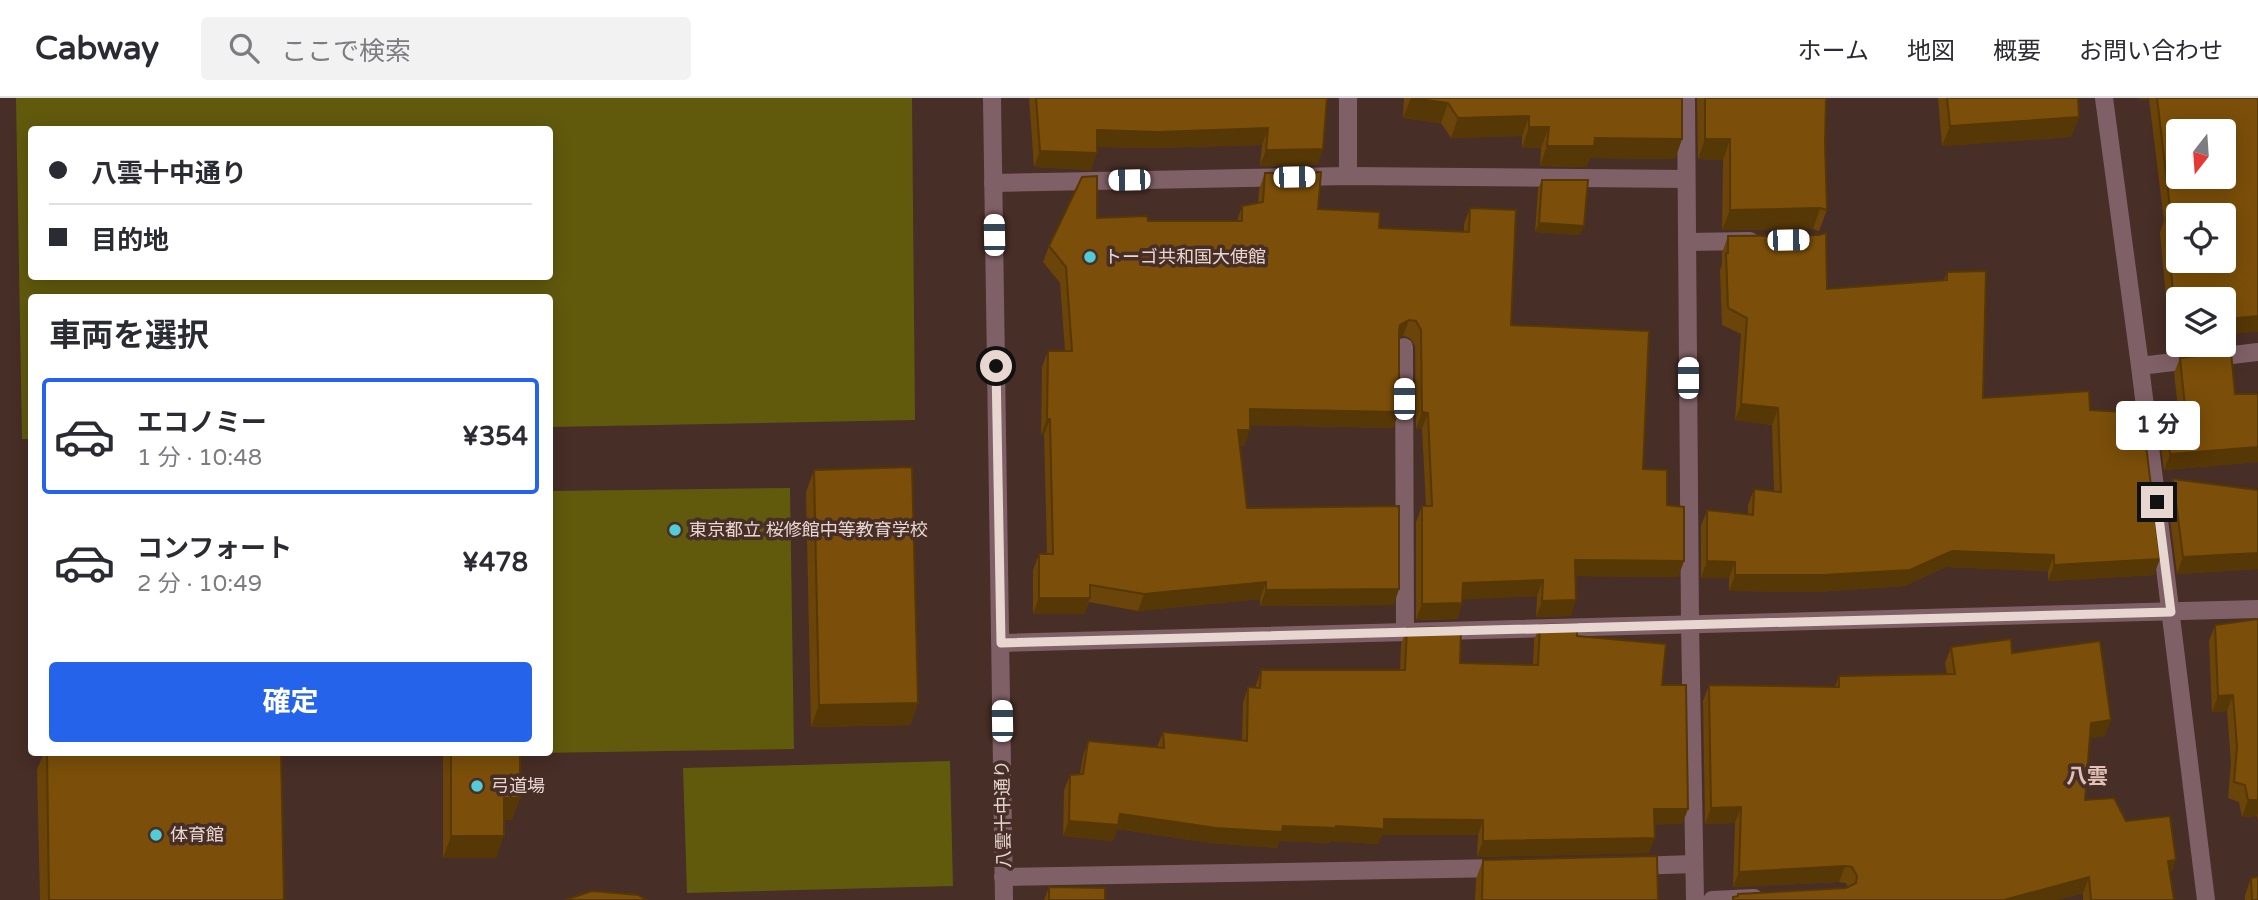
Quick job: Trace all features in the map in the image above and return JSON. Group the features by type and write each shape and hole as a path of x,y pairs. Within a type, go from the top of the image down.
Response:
{"street":[{"name":"八雲十中通り","path":"992,98 1003,900"},
{"path":"1348,98 1348,176"},
{"path":"1686,98 1695,900"},
{"path":"2104,98 2206,900"},
{"path":"993,183 1348,176 1686,180"},
{"path":"1687,242 1762,241"},
{"path":"1404,347 1405,633"},
{"path":"2140,366 2258,352"},
{"path":"1001,643 2258,608"},
{"path":"1611,866 1694,864"},
{"path":"1003,877 1514,868"},
{"path":"1712,900 1776,897"}],"shaded area":[{"path":"16,98 912,98 915,420 553,427 553,294 28,294 28,439 22,439"},
{"path":"790,488 794,749 553,753 553,491"},
{"path":"950,761 953,886 687,893 683,768"}],"building":[{"path":"1036,98 1327,98 1323,149 1266,150 1268,128 1158,132 1097,130 1097,153 1040,151"},
{"path":"1411,98 1682,98 1682,139 1595,138 1594,146 1547,146 1549,127 1529,127 1529,116 1458,118 1448,103"},
{"path":"1705,98 1826,98 1827,210 1730,210 1730,139 1705,139"},
{"path":"1947,98 2078,98 2079,117 1950,126"},
{"path":"2157,98 2258,98 2258,316 2236,318 2236,287 2173,287 2171,273 2236,273 2236,203 2169,203 2168,189 2236,189 2236,119 2166,119 2166,174"},
{"path":"1321,172 1318,209 1380,212 1379,228 1469,232 1470,208 1516,210 1511,325 1649,331 1643,469 1667,470 1667,505 1684,507 1684,561 1575,560 1576,600 1542,601 1543,580 1463,583 1462,603 1422,604 1422,506 1432,506 1428,413 1422,412 1421,330 1416,321 1409,320 1400,325 1399,331 1399,412 1250,409 1250,430 1238,430 1247,508 1399,506 1399,589 1266,590 1266,582 1144,594 1090,585 1090,598 1039,598 1039,554 1053,554 1050,419 1047,419 1048,351 1072,351 1066,267 1049,246 1082,177 1097,176 1097,218 1147,216 1148,221 1242,221 1242,206 1263,202 1265,173"},
{"path":"1542,180 1588,180 1584,226 1539,223"},
{"path":"1826,233 1827,289 1947,280 1947,272 1986,271 1983,398 2089,391 2090,410 2142,413 2160,559 2054,565 2054,555 1952,551 1910,570 1823,575 1735,575 1735,562 1707,561 1707,510 1753,515 1754,489 1781,492 1778,408 1741,404 1747,318 1728,308 1728,236"},
{"path":"2231,357 2235,394 2258,394 2258,447 2170,454 2165,415 2186,416 2180,358"},
{"path":"912,467 918,703 819,705 814,470"},
{"path":"2173,479 2258,490 2258,553 2183,557"},
{"path":"2258,619 2258,800 2248,800 2245,785 2234,782 2237,747 2233,695 2218,696 2215,625"},
{"path":"1577,624 1577,636 1666,644 1662,685 1686,685 1688,809 1654,809 1655,838 1483,841 1483,820 1384,819 1384,829 1283,826 1282,832 1216,828 1120,814 1118,825 1069,821 1070,775 1083,774 1088,741 1164,748 1163,732 1247,741 1248,687 1260,688 1261,670 1405,670 1407,628 1461,627 1460,663 1538,665 1540,625"},
{"path":"2011,639 2012,653 2100,641 2111,720 2091,723 2085,800 2114,798 2126,821 2170,816 2176,860 2168,861 2174,900 2091,900 2089,877 2004,900 1733,900 1738,894 1846,888 1856,883 1857,876 1852,867 1845,866 1739,872 1741,807 1711,808 1709,685 1839,687 1839,676 1955,674 1951,647"},
{"name":"体育館","path":"47,756 281,756 284,900 49,900"},
{"name":"弓道場","path":"451,756 520,756 520,798 504,798 504,836 451,836"},
{"path":"1657,856 1658,900 1482,900 1483,860"},
{"path":"2258,877 2258,900 2252,900 2251,878"},
{"path":"1049,887 1105,888 1105,900 1049,900"},
{"path":"592,891 638,895 647,900 565,900"}],"place":[{"name":"トーゴ共和国大使館","path":"1090,257"},
{"name":"東京都立 桜修館中等教育学校","path":"675,530"},
{"name":"弓道場","path":"477,786"},
{"name":"体育館","path":"156,835"}],"district":[{"name":"八雲","path":"2087,776"}],"route":[{"path":"996,366 1001,643 2171,612 2157,502"}]}
